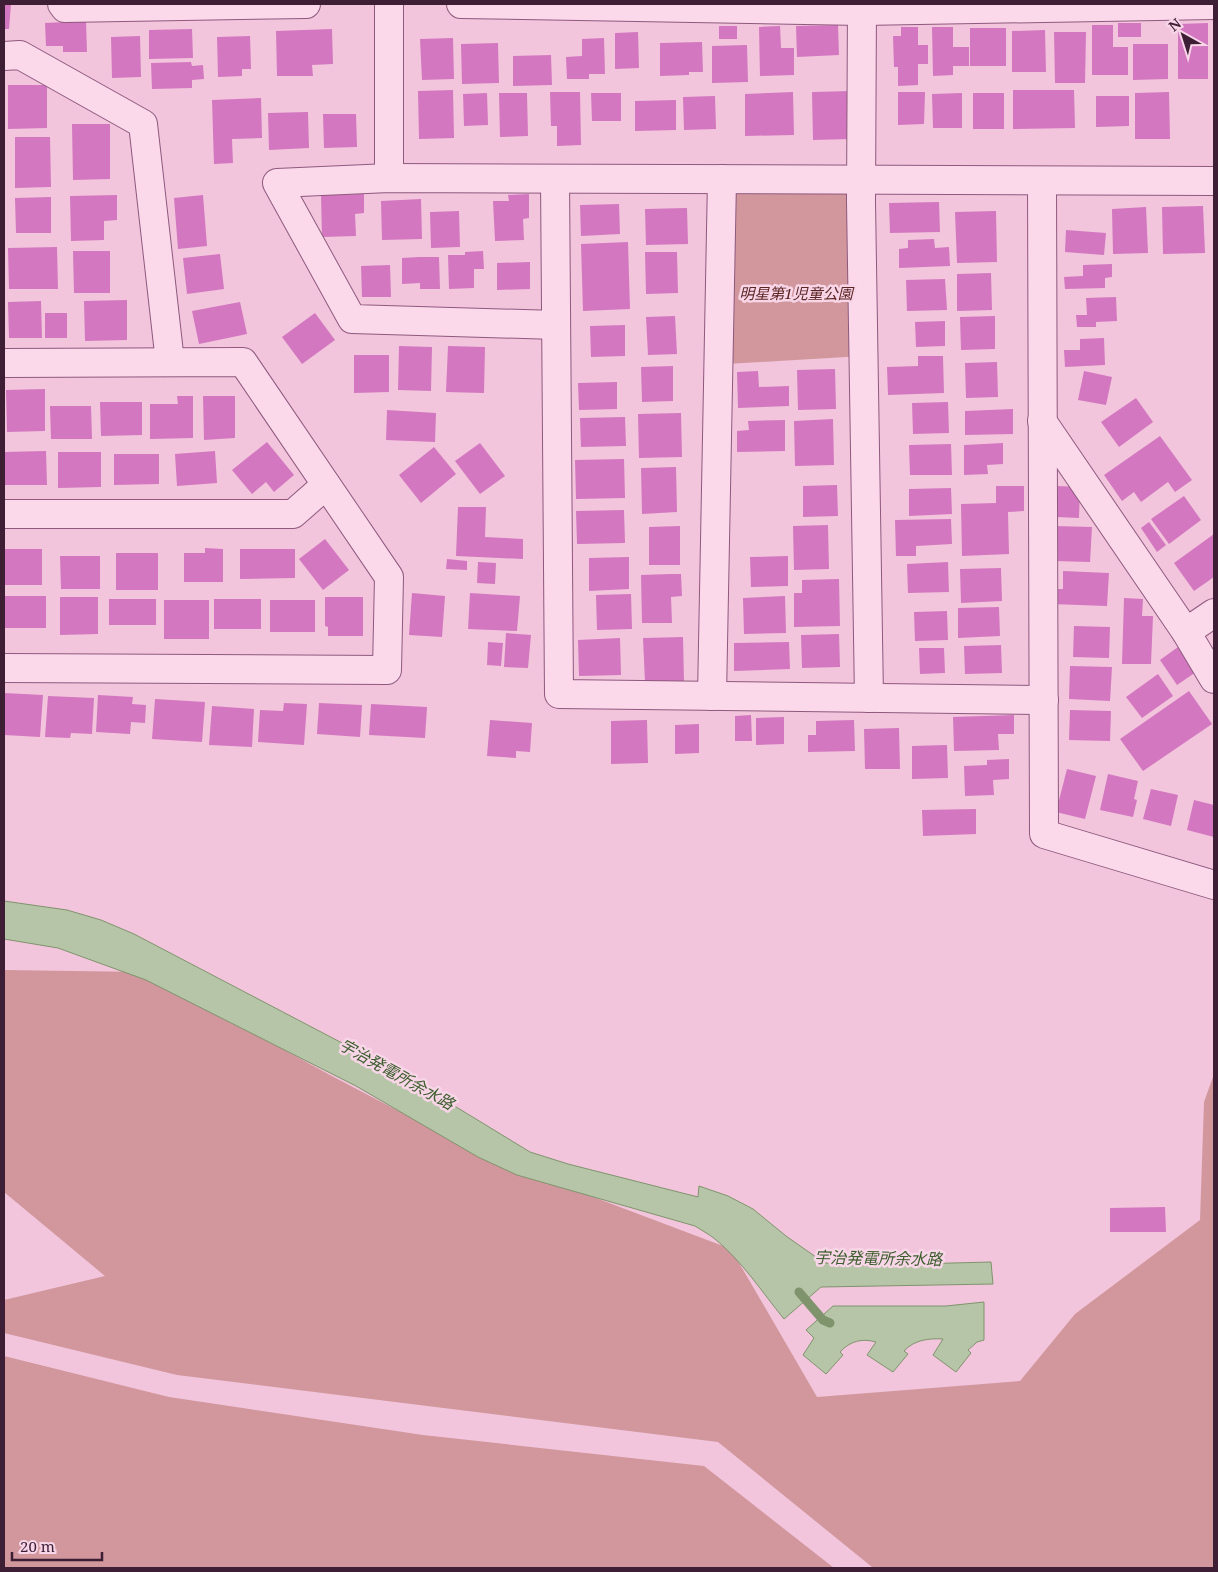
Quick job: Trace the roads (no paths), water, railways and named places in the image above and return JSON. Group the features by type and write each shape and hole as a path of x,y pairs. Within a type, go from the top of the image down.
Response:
{"street":[{"path":"62,4 65,8 306,4"},
{"path":"389,4 389,178"},
{"path":"461,4 862,7 1214,5"},
{"path":"862,7 860,180 869,698"},
{"path":"4,56 20,55 143,124 170,362"},
{"path":"556,325 352,319 277,183 389,178 1214,182"},
{"path":"555,179 559,694 1044,700"},
{"path":"712,696 722,179"},
{"path":"1042,180 1044,834 1214,885"},
{"path":"4,363 243,362 389,577 387,670 4,668"},
{"path":"1042,421 1186,632 1214,679"},
{"path":"4,514 293,514 326,485"},
{"path":"1186,632 1214,613"}],"water":[{"path":"4,901 67,910 101,920 134,934 407,1077 530,1152 568,1164 698,1197 699,1186 728,1196 753,1209 786,1236 823,1262 837,1266 991,1262 993,1284 821,1287 784,1319 734,1257 715,1239 695,1226 517,1175 478,1157 356,1086 146,980 58,948 4,939"},
{"path":"984,1302 984,1340 977,1342 968,1350 971,1353 956,1372 933,1355 943,1339 927,1339 912,1344 904,1351 908,1354 893,1372 867,1355 876,1342 871,1341 856,1341 848,1345 840,1352 843,1355 826,1374 803,1355 814,1338 806,1330 833,1306 946,1306"}],"waterway":[{"name":"宇治発電所余水路","path":"799,1292 823,1320 830,1323"}],"park label":[{"name":"明星第1児童公園","path":"796,294"}]}
